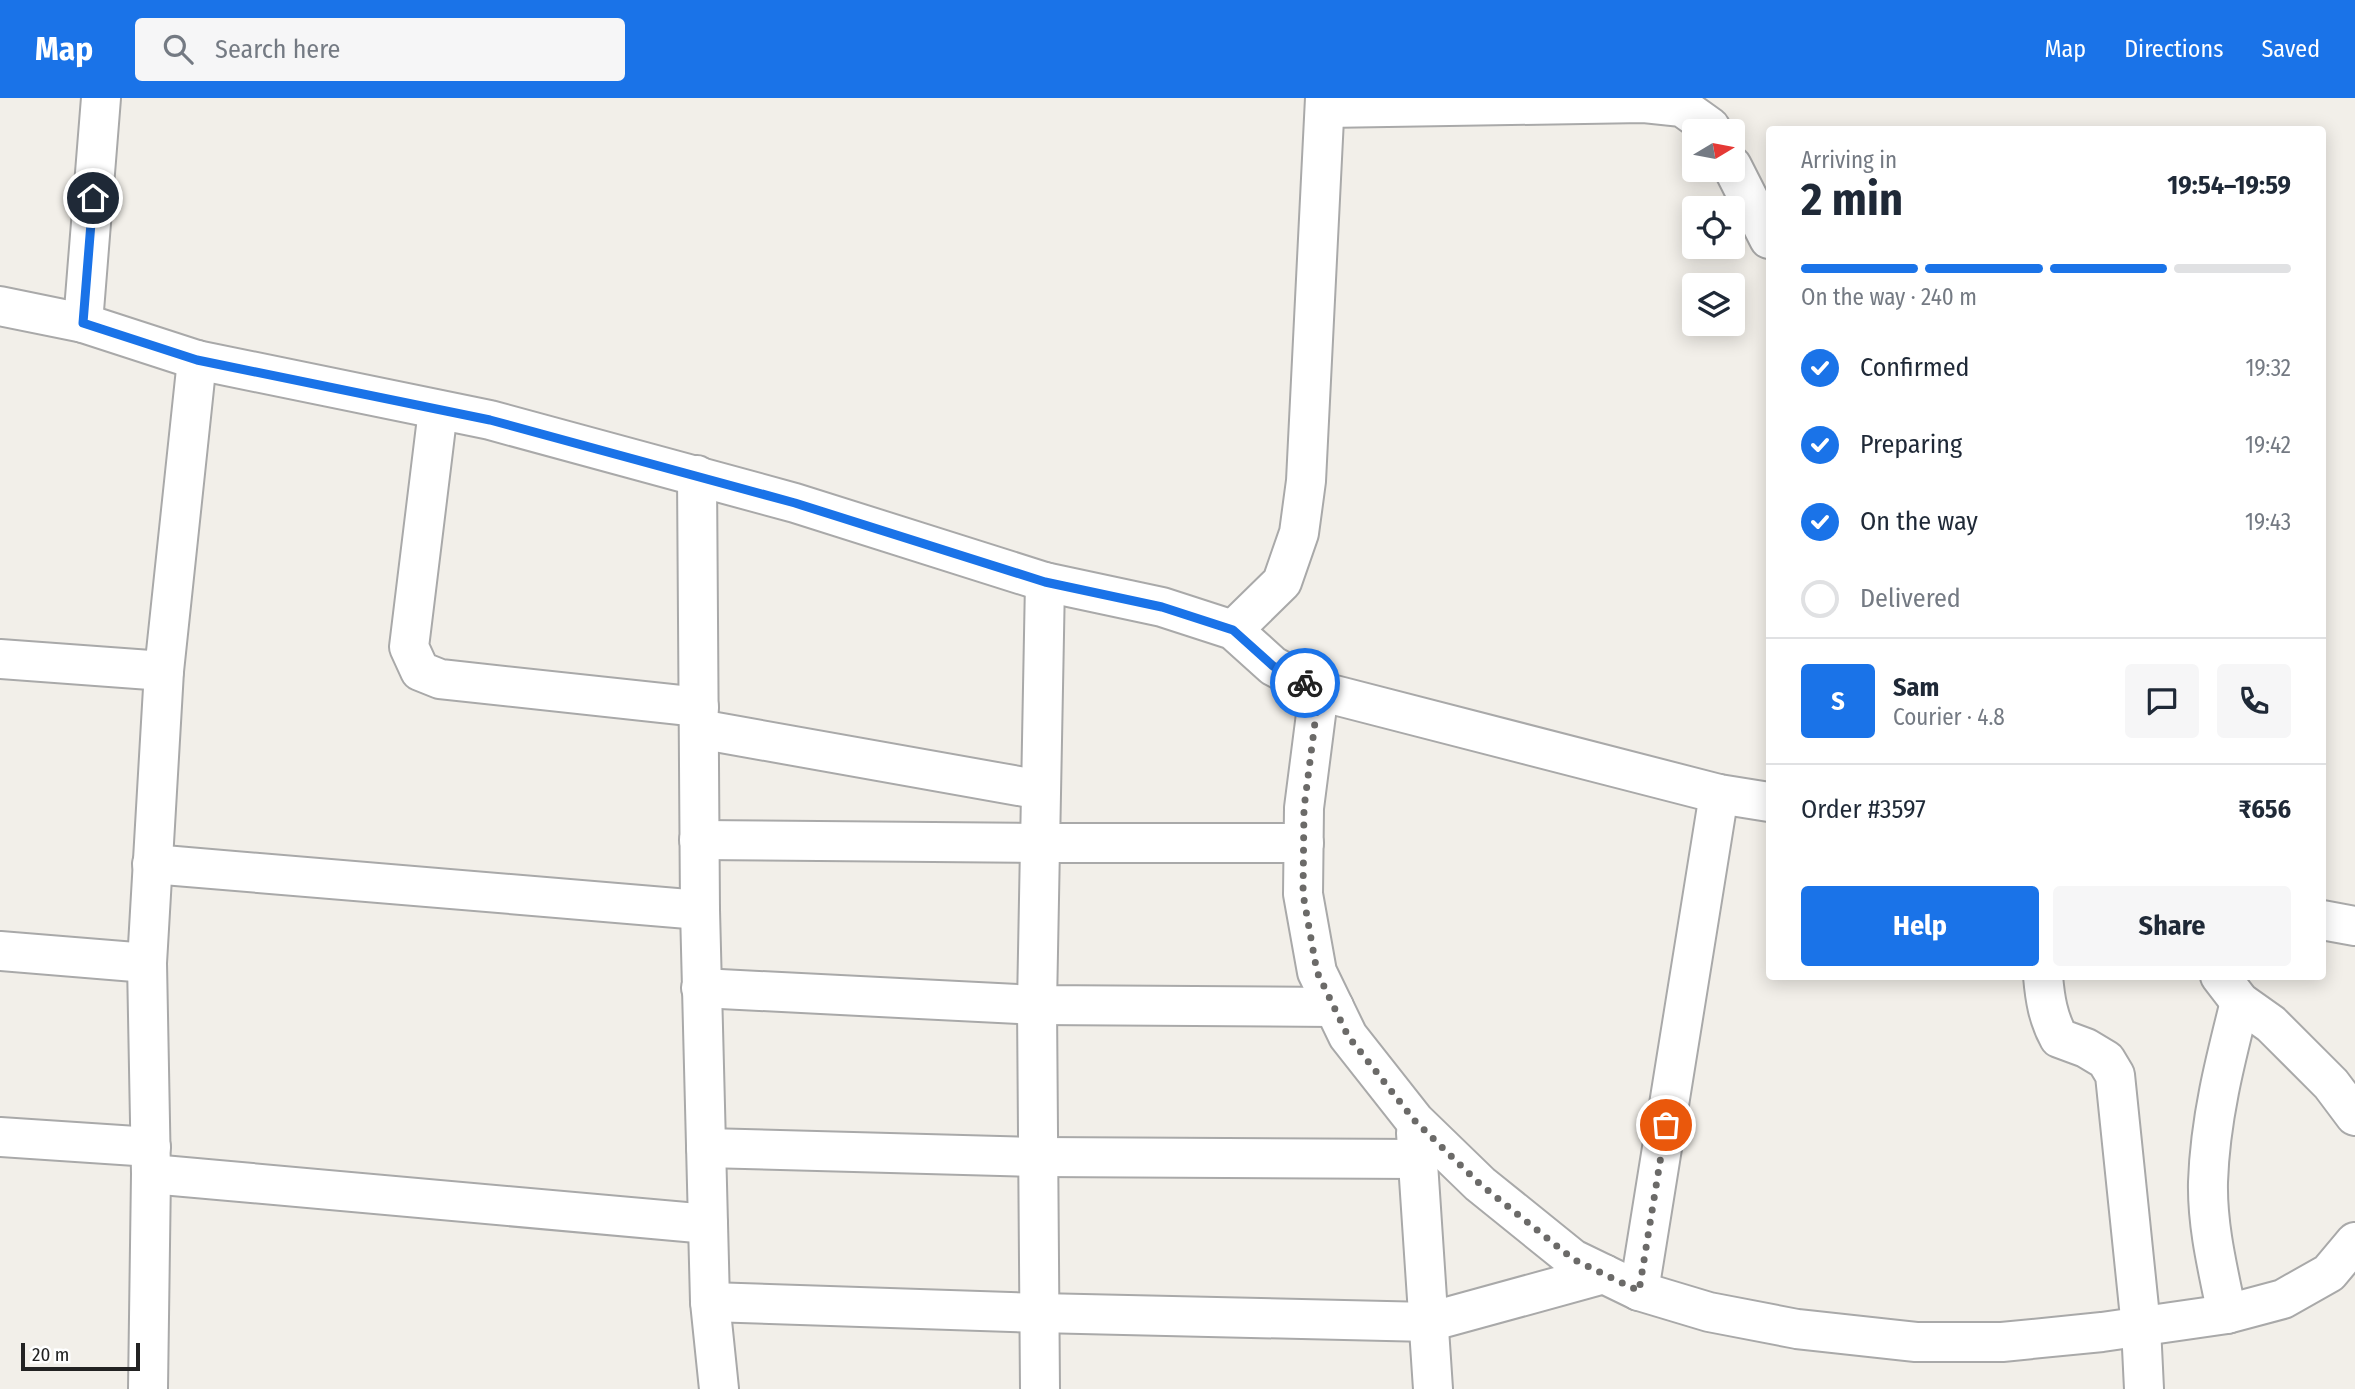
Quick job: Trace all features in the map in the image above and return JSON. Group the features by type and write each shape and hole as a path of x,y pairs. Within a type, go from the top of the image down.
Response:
{"street":[{"path":"83,323 100,98"},
{"path":"1233,630 1282,582 1299,533 1306,481 1325,103 1644,103 1682,107 1699,119"},
{"path":"1740,182 1766,233"},
{"path":"0,306 83,323 197,360 490,420 697,475 1045,582 1162,607 1233,630 1273,666 1319,691 1719,794 1766,802"},
{"path":"148,1389 151,1160 147,963 164,671 197,360"},
{"path":"438,410 409,647 420,671 440,679 699,718 1041,789"},
{"path":"697,475 701,988 710,1302 719,1389"},
{"path":"1040,1389 1037,1005 1045,582"},
{"path":"0,659 164,671"},
{"path":"1319,691 1304,808 1303,894 1317,972 1348,1036 1415,1121 1480,1184 1573,1259 1639,1291 1709,1312 1785,1326 1916,1342 2002,1342 2141,1327 2227,1314 2283,1299 2329,1273 2355,1242"},
{"path":"1639,1291 1719,794"},
{"path":"699,839 1040,844 1304,843"},
{"path":"152,863 700,909"},
{"path":"2326,921 2355,926"},
{"path":"0,951 147,963"},
{"path":"2043,980 2050,1022 2059,1038 2086,1048 2106,1060 2115,1075 2141,1327 2144,1389"},
{"path":"701,988 1037,1005 1334,1007"},
{"path":"2227,1314 2211,1234 2208,1183 2230,989"},
{"path":"2230,989 2271,1024 2331,1083 2355,1116"},
{"path":"1415,1121 1433,1389"},
{"path":"0,1137 151,1160 708,1224"},
{"path":"706,1148 1038,1157 1418,1159"},
{"path":"710,1302 1429,1322 1604,1274"}],"way so far":[{"path":"1305,683 1319,691 1304,808 1303,894 1317,972 1348,1036 1415,1121 1480,1184 1573,1259 1639,1291 1666,1125"}],"route":[{"path":"93,198 83,323 197,360 490,420 795,503 1045,582 1162,607 1233,630 1273,666 1305,683"}]}
